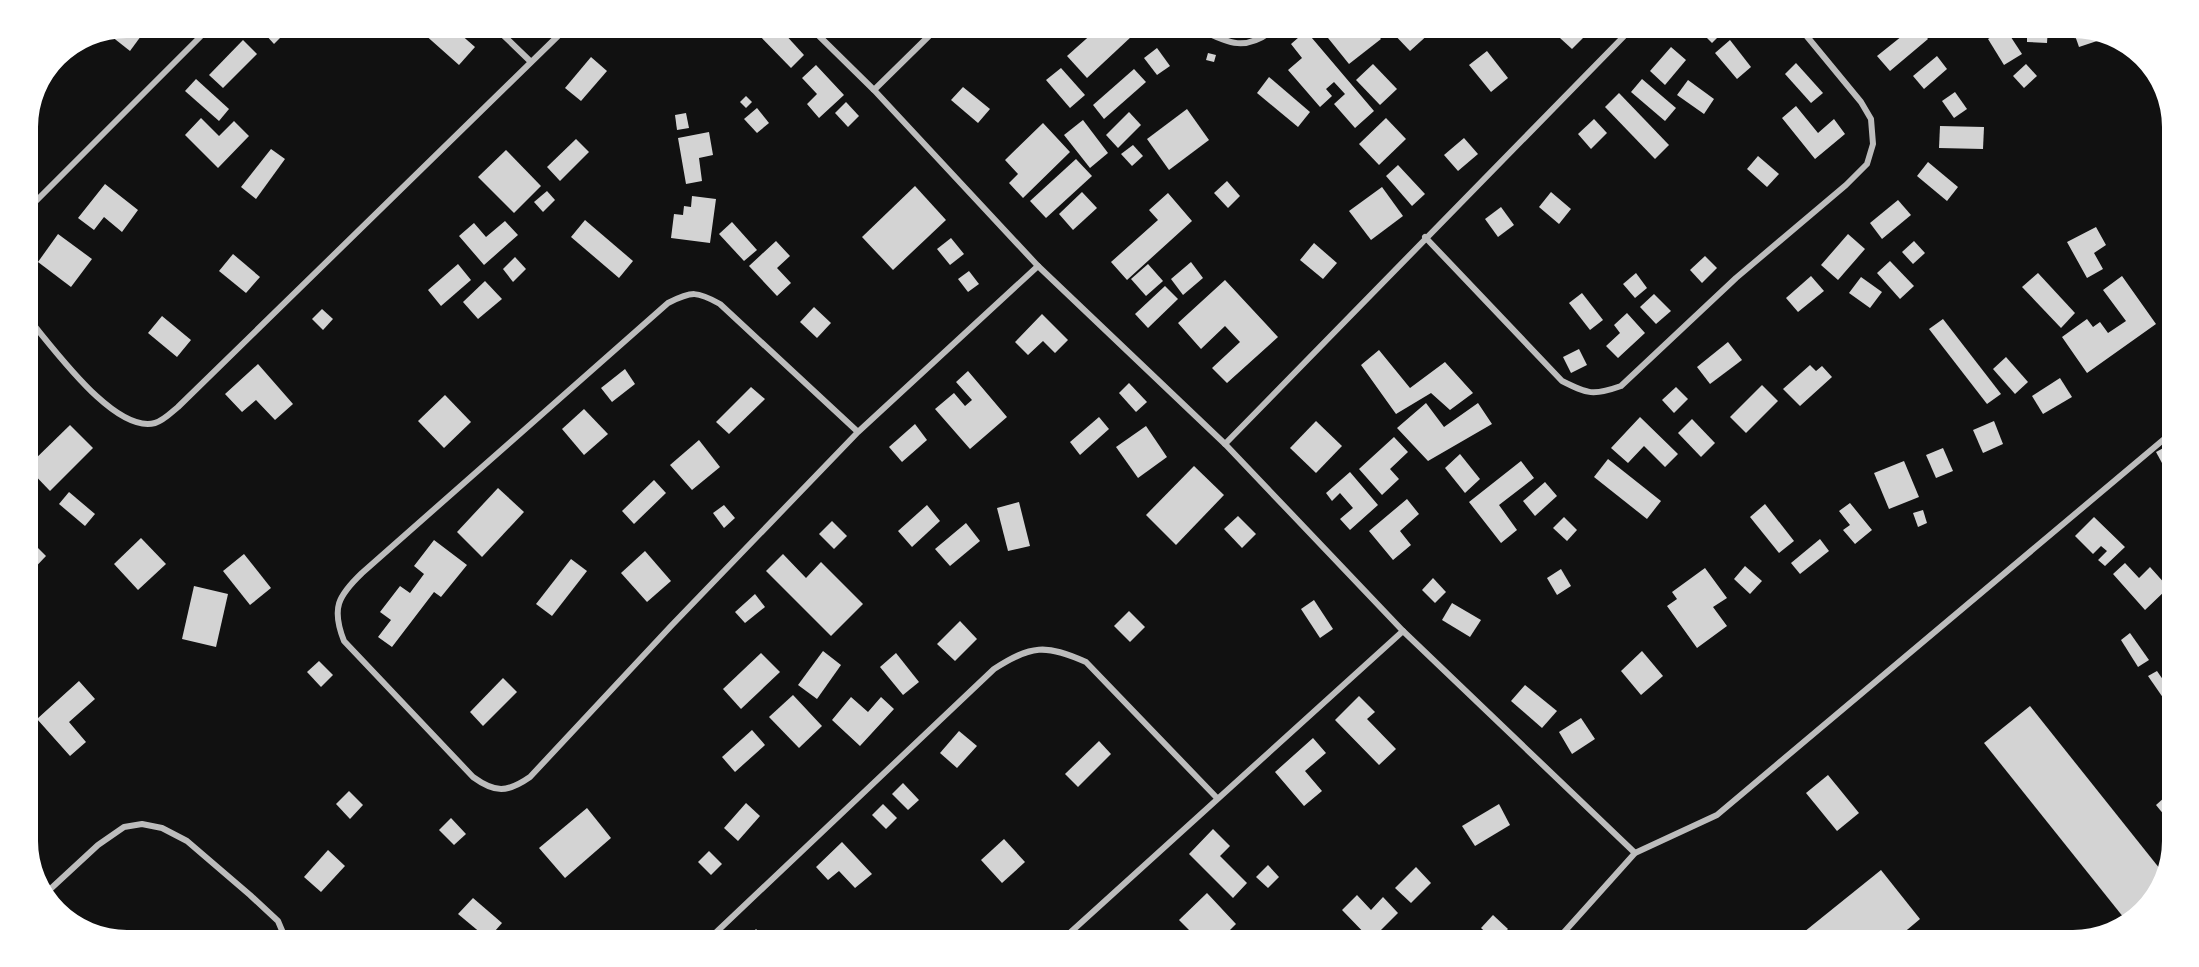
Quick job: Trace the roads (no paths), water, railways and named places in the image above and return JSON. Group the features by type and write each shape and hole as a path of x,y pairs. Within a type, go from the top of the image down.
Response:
{"street":[{"path":"38,199 199,38"},
{"path":"506,38 530,61"},
{"path":"38,330 99,401 119,416 138,424 157,423 178,407 555,38"},
{"path":"821,38 874,90 1038,266 1224,444 1403,631 1635,853"},
{"path":"874,90 927,38"},
{"path":"1217,38 1227,43 1246,43 1260,38"},
{"path":"1224,444 1621,38"},
{"path":"1425,237 1562,381 1580,390 1598,394 1621,386 1736,278 1846,185 1867,164 1873,144 1870,119 1861,102 1808,38"},
{"path":"858,432 720,304 704,295 694,293 683,296 668,303 345,590 338,608 338,624 344,640 472,777 488,788 500,790 517,786 530,777 671,626 858,432 1038,266"},
{"path":"1566,930 1635,853 1717,815 2161,441"},
{"path":"1073,930 1403,631"},
{"path":"719,930 994,669 1016,654 1038,649 1062,652 1086,662 1217,798"},
{"path":"51,888 98,845 124,827 142,824 162,828 187,841 278,921 282,930"}]}
